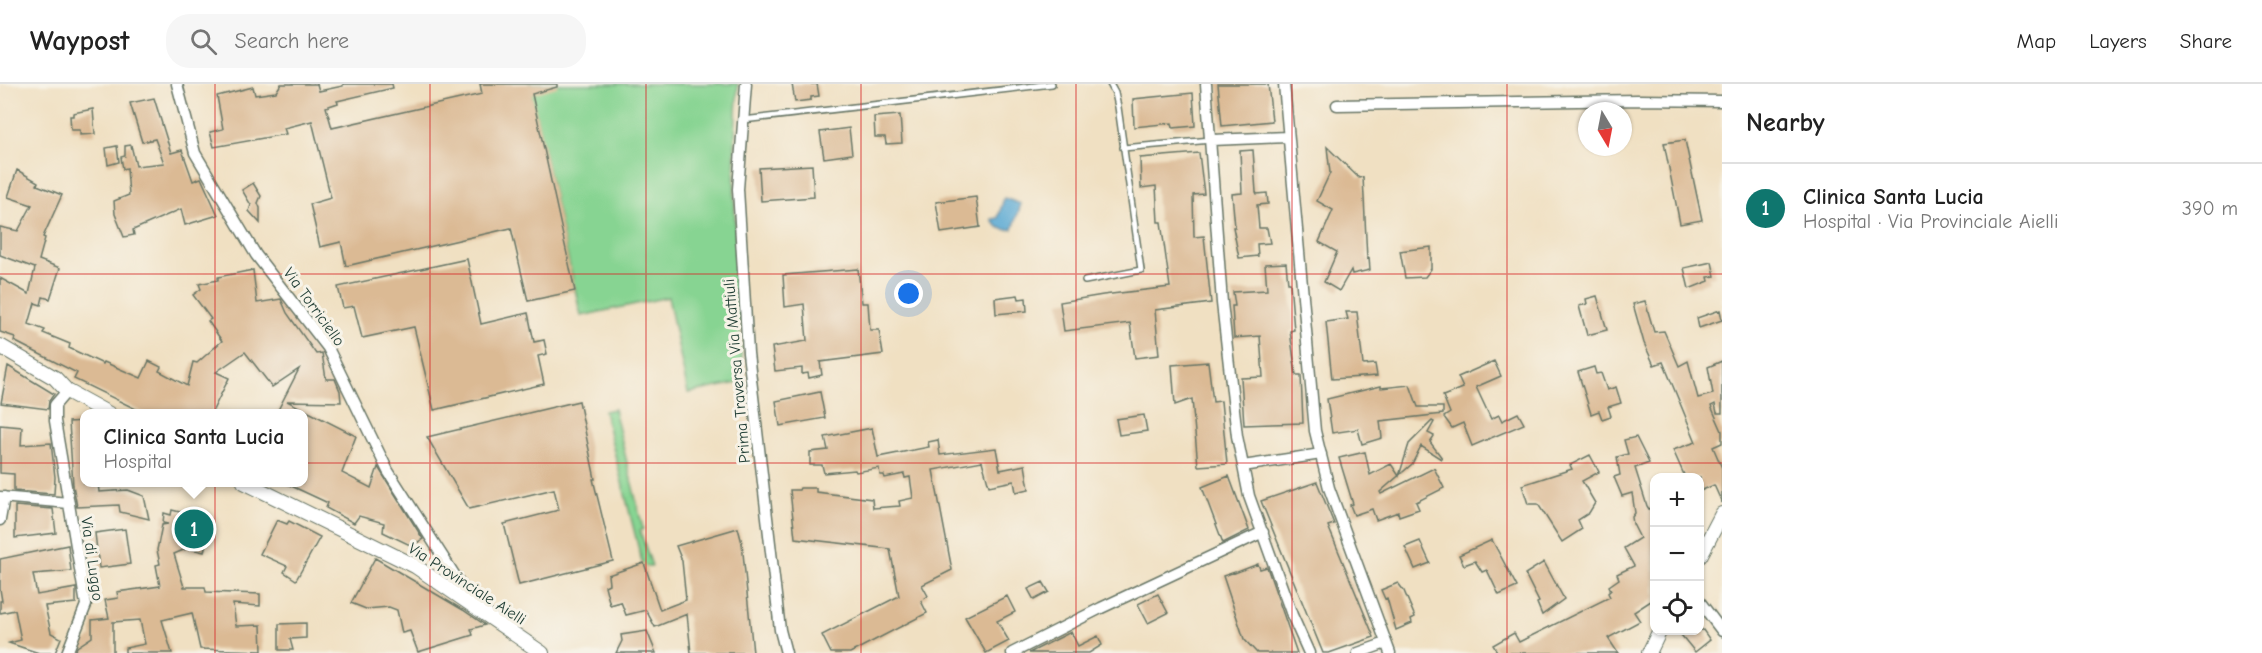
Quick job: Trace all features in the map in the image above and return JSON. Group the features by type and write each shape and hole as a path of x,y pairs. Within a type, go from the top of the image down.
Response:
{"street":[{"name":"Via Torriciello","path":"177,84 195,153 256,255 328,348 388,471 474,606"},
{"name":"Prima Traversa Via Mattiuli","path":"746,84 738,189 748,353 780,630 786,653"},
{"path":"1206,84 1212,140 1222,303 1237,436 1249,496 1292,615 1309,653"},
{"path":"1284,84 1315,432 1329,488 1388,648 1358,653"},
{"path":"1337,105 1638,100 1722,101"},
{"path":"1212,140 1288,137"},
{"path":"0,346 55,378 67,391 100,409"},
{"name":"Via di Luggo","path":"67,391 55,405 55,413 86,605 67,653"},
{"path":"1243,466 1320,454"},
{"name":"Via Provinciale Aielli","path":"251,487 415,566 542,653"},
{"name":"Via di Luggo","path":"0,520 2,497 69,503"},
{"path":"1704,548 1722,514"},
{"path":"1012,653 1101,608 1263,532"},
{"path":"1704,607 1722,631"},
{"path":"1649,653 1658,635"}],"lane":[{"path":"743,120 1052,84"},
{"path":"1085,281 1141,270 1115,93 1110,84"},
{"path":"1124,148 1212,140"}],"green space":[{"path":"529,84 738,84 734,196 743,382 688,393 668,297 581,316"},
{"path":"614,409 643,529 640,531 652,566 643,566 604,411"}],"water":[{"path":"1004,198 1021,204 1013,229 1001,228 992,219 998,218"}],"building":[{"path":"281,84 317,84 319,91 343,86 343,84 392,84 393,88 337,101 338,103 326,107 332,128 482,94 480,84 557,84 557,87 532,94 575,291 528,301 511,228 346,266 341,242 320,247 310,204 331,198 312,121 284,128 286,134 214,147 210,132 223,129 217,96 253,87 255,95 276,92"},
{"path":"792,84 817,84 819,96 811,97 811,100 795,102"},
{"path":"1218,84 1268,84 1272,121 1222,126"},
{"path":"1193,93 1195,126 1173,128 1172,123 1134,127 1133,99"},
{"path":"154,98 171,153 182,150 193,181 201,178 218,215 185,225 181,209 133,230 134,235 124,237 115,214 114,201 129,195 127,168 123,169 121,157 125,156 125,146 131,145 136,166 164,163 155,139 142,142 130,103"},
{"path":"93,109 95,134 80,135 80,130 71,130 70,116 73,116 73,113"},
{"path":"900,115 902,143 886,144 885,137 875,137 874,117"},
{"path":"849,128 852,154 824,158 820,132"},
{"path":"1685,140 1702,220 1680,224 1664,143"},
{"path":"117,146 119,162 108,165 106,148"},
{"path":"1327,147 1359,178 1363,177 1367,259 1369,258 1370,270 1352,274 1351,270 1339,291 1324,282 1337,252 1319,242 1333,210 1317,201 1330,173"},
{"path":"1253,150 1256,192 1257,194 1267,193 1268,204 1257,205 1259,228 1267,228 1270,243 1257,244 1258,256 1239,258 1233,227 1235,227 1232,194 1242,193 1240,151"},
{"path":"1199,153 1204,194 1193,195 1194,237 1204,236 1211,303 1155,310 1159,355 1135,358 1130,323 1064,331 1060,302 1170,287 1161,222 1158,222 1156,186 1141,188 1140,158"},
{"path":"812,165 814,197 761,201 759,168"},
{"path":"17,170 38,182 37,185 62,195 43,237 45,238 39,260 60,268 50,299 43,297 41,305 35,303 29,324 45,330 43,333 70,344 69,348 103,364 104,362 141,378 149,361 161,367 159,371 187,386 193,362 197,363 222,341 208,321 211,319 193,295 201,289 199,284 218,280 218,277 253,270 257,303 281,299 287,313 316,354 322,353 326,379 335,379 340,391 341,402 287,401 303,409 279,409 299,369 272,387 245,352 216,372 229,378 214,409 136,409 74,379 77,373 14,341 15,337 0,332 0,278 29,294 35,268 0,255 0,227 18,231 32,205 8,197"},
{"path":"253,183 261,196 258,203 260,223 249,211 251,205 242,190"},
{"path":"976,197 980,227 941,233 936,202"},
{"path":"1431,247 1431,269 1425,277 1405,278 1400,251"},
{"path":"467,259 481,324 528,313 534,342 544,340 547,354 538,356 544,384 434,410 414,327 362,338 354,306 343,308 338,287"},
{"path":"1712,262 1715,276 1708,277 1709,281 1689,289 1684,268"},
{"path":"1286,263 1294,330 1290,331 1296,375 1301,375 1303,423 1244,425 1241,378 1263,377 1260,336 1234,338 1233,292 1267,290 1265,264"},
{"path":"858,269 862,303 868,303 870,330 879,330 883,354 820,362 822,375 809,378 808,373 802,374 802,368 775,371 772,347 807,341 804,304 785,307 783,275"},
{"path":"1018,295 1019,299 1026,298 1027,311 996,314 995,298"},
{"path":"1597,296 1607,330 1587,335 1579,306 1587,304 1586,299"},
{"path":"1645,301 1654,332 1664,331 1679,366 1688,361 1698,398 1713,394 1708,367 1722,361 1722,413 1717,413 1715,404 1711,406 1722,431 1722,443 1713,447 1722,468 1722,503 1714,485 1704,489 1704,473 1683,473 1673,450 1696,442 1663,362 1654,365 1644,343 1633,304"},
{"path":"1720,310 1722,320 1699,328 1697,318"},
{"path":"1346,312 1357,312 1363,365 1375,364 1377,376 1332,379 1326,322 1348,319"},
{"path":"1494,361 1501,376 1476,387 1491,419 1499,415 1502,421 1518,413 1524,424 1472,446 1463,423 1452,428 1444,417 1450,413 1443,396 1463,388 1458,377"},
{"path":"1208,362 1213,402 1221,401 1227,464 1198,466 1192,399 1175,405 1172,365"},
{"path":"8,366 54,394 49,401 48,409 1,403"},
{"path":"1594,367 1596,374 1601,373 1607,390 1616,387 1621,403 1608,407 1611,416 1602,419 1599,411 1591,414 1578,372"},
{"path":"1410,385 1418,407 1443,407 1443,414 1380,421 1382,438 1362,444 1358,429 1332,433 1327,399 1381,386 1381,388"},
{"path":"820,392 825,418 780,426 776,401"},
{"path":"579,401 595,479 593,479 613,561 519,585 504,524 559,510 554,489 469,509 427,437"},
{"path":"308,412 356,436 342,473 371,488 378,467 423,539 412,546 383,532 384,523 359,516 354,523 326,508 328,503 294,487 308,487"},
{"path":"1144,415 1147,431 1119,435 1116,419"},
{"path":"80,421 80,487 98,487 99,492 128,490 144,496 149,519 120,512 119,505 77,507 73,485 69,422"},
{"path":"1432,421 1434,422 1428,433 1434,436 1430,442 1442,458 1421,446 1412,464 1399,475 1409,444"},
{"path":"0,425 22,427 21,445 51,443 55,477 54,494 14,491 14,474 0,473"},
{"path":"872,428 878,457 929,447 928,442 938,440 940,455 996,448 1000,470 1025,465 1029,489 1016,492 1014,481 989,486 982,461 933,470 952,570 922,585 928,596 921,601 927,613 850,653 831,653 822,635 899,596 890,549 795,538 790,490 816,488 816,492 872,499 873,508 900,506 899,501 913,498 910,477 905,478 904,474 885,478 884,475 880,475 879,468 856,472 855,470 824,473 822,465 810,465 810,452 828,450 825,437"},
{"path":"1636,437 1649,463 1635,468 1647,506 1650,509 1650,602 1634,612 1640,621 1608,638 1618,653 1498,653 1493,645 1514,633 1519,642 1610,597 1609,586 1619,579 1617,574 1634,566 1624,548 1640,538 1633,524 1632,517 1635,513 1632,493 1622,496 1614,477 1620,475 1617,457 1628,454 1624,440"},
{"path":"1365,452 1370,475 1391,464 1399,476 1380,492 1381,494 1434,468 1444,488 1416,502 1419,509 1399,516 1398,512 1376,520 1372,509 1354,515 1350,505 1353,504 1339,458"},
{"path":"1590,455 1599,472 1582,481 1595,503 1589,513 1578,520 1582,529 1562,542 1538,504 1528,504 1522,485 1572,469 1570,465"},
{"path":"1229,476 1249,530 1223,543 1202,487"},
{"path":"1317,482 1334,524 1328,526 1374,637 1329,653 1323,653 1261,501"},
{"path":"15,506 53,509 56,533 15,538"},
{"path":"172,510 211,520 204,552 188,548 174,554 184,587 205,587 206,592 260,594 260,606 233,604 236,626 261,625 262,651 200,649 192,613 162,620 172,653 125,653 125,648 145,644 140,620 113,622 113,653 75,653 77,647 92,637 92,620 109,618 105,600 118,598 117,592 160,586 156,565 160,564 157,550 162,525 168,524 163,523 164,513 171,515"},
{"path":"277,520 287,524 289,521 320,537 296,580 284,572 287,566 260,554"},
{"path":"738,528 742,543 753,653 691,653 687,614 655,627 646,610 626,615 621,602 610,605 605,586 609,584 608,575 644,563 660,610 686,600 682,561 676,546"},
{"path":"125,529 130,564 99,568 95,533"},
{"path":"1492,540 1517,587 1499,595 1487,570 1482,572 1475,561 1464,565 1459,555"},
{"path":"1420,541 1430,563 1415,569 1405,547"},
{"path":"68,545 71,571 33,574 37,595 76,588 76,603 45,606 51,633 61,638 55,653 39,653 9,643 21,640 15,610 0,613 0,601 2,601 0,559"},
{"path":"375,558 485,625 471,629 473,635 418,652 410,631 402,633 397,610 389,607 366,609 351,603"},
{"path":"1544,562 1564,599 1542,615 1537,603 1539,602 1525,574"},
{"path":"1258,564 1260,569 1267,567 1297,653 1257,653 1244,639 1223,576"},
{"path":"1043,582 1049,592 1034,600 1028,589"},
{"path":"1398,583 1415,617 1411,619 1412,623 1396,630 1387,598 1385,599 1381,590"},
{"path":"1158,594 1168,613 1148,623 1138,604"},
{"path":"1007,596 1015,612 997,621 1009,641 986,653 965,617"},
{"path":"306,623 306,638 290,639 293,650 279,650 279,624"},
{"path":"647,631 656,653 616,653 622,641 621,635"},
{"path":"1704,631 1710,640 1695,652 1681,635 1704,635"},
{"path":"1071,632 1078,646 1098,636 1102,645 1089,653 1029,653"}],"place":[{"name":"Clinica Santa Lucia","path":"194,529"}]}
